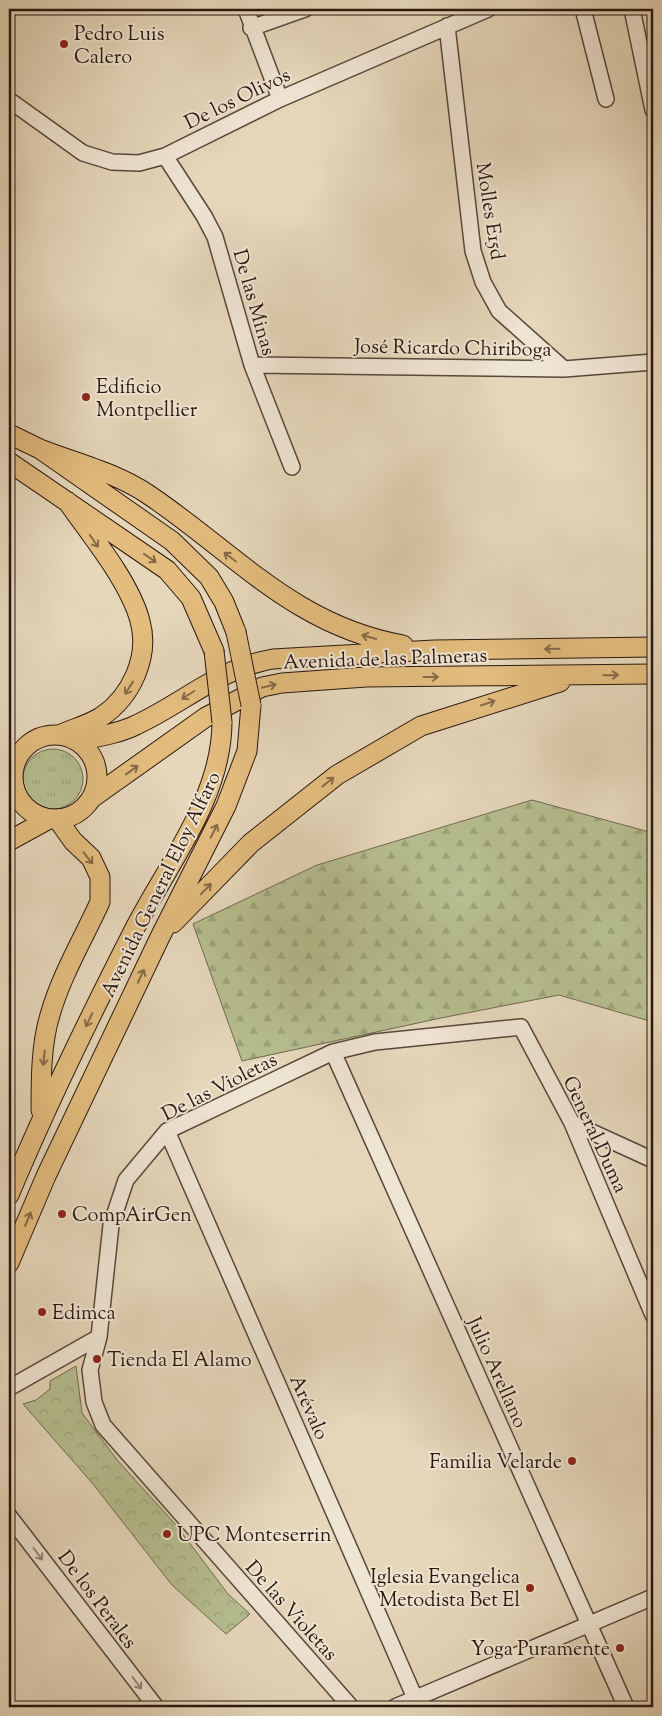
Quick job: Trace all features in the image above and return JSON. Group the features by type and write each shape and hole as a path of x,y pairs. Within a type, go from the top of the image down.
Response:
{"main road":[{"name":"Avenida General Eloy Alfaro","path":"9,434 40,449 153,526 209,577 224,602 236,632 250,705 246,751 226,806 160,937 46,1176 9,1263"},
{"path":"40,449 120,479 148,494 281,596 305,610 358,634 434,650"},
{"name":"Avenida General Eloy Alfaro","path":"9,462 167,570 191,598 214,650 222,722 221,745 203,802 135,928 42,1117 9,1195"},
{"path":"42,1117 44,1054 49,1016 61,983 100,902 101,888 100,877 91,858 54,820 32,813 18,800 12,776 12,761 34,740 46,736 59,735 100,717 118,704 130,687 138,670 142,646 140,622 127,591 67,501"},
{"name":"Avenida de las Palmeras","path":"77,741 134,726 197,689 249,663 301,657 434,650 653,647"},
{"name":"Avenida de las Palmeras","path":"9,841 54,820 78,813 92,798 206,717 262,687 282,683 366,677 653,674"},
{"path":"160,937 252,843 337,775 421,726 581,675"},
{"path":"59,735 77,741 87,750 96,767 96,786 92,798"}],"street":[{"path":"246,9 251,28 280,98"},
{"path":"251,28 305,9"},
{"name":"De los Olivos","path":"9,100 83,153 97,159 112,162 139,163 165,156 280,98 488,9"},
{"path":"583,9 606,98"},
{"path":"632,9 653,110"},
{"name":"Molles E15d","path":"447,26 473,252 483,282 500,311 564,369"},
{"name":"De las Minas","path":"165,156 204,216 214,237 252,365 292,467"},
{"name":"José Ricardo Chiriboga","path":"252,365 564,369 653,362"},
{"name":"De las Violetas","path":"351,1707 103,1425 94,1402 90,1370 99,1337 114,1216 126,1180 168,1131 333,1052 375,1042 521,1027"},
{"name":"General Duma","path":"521,1027 572,1123 653,1315"},
{"name":"Julio Arellano","path":"333,1052 626,1707"},
{"path":"572,1123 653,1160"},
{"name":"Arévalo","path":"168,1131 415,1698"},
{"path":"9,1388 99,1337"},
{"name":"De los Perales","path":"9,1516 156,1707"},
{"path":"395,1707 653,1596"}],"green space":[{"path":"53,749 70,754 78,762 83,779 78,796 70,804 53,809 36,804 28,796 23,779 28,762 36,754"},
{"path":"532,800 653,833 653,1022 559,995 441,1018 242,1061 193,924 317,865"},
{"path":"76,1366 82,1413 118,1461 176,1525 228,1594 250,1614 226,1634 172,1585 93,1484 23,1404 36,1400 50,1389 50,1381"}],"place":[{"name":"Pedro Luis Calero","path":"64,44"},
{"name":"Edificio Montpellier","path":"86,397"},
{"name":"CompAirGen","path":"62,1214"},
{"name":"Edimca","path":"42,1312"},
{"name":"Tienda El Alamo","path":"97,1359"},
{"name":"Familia Velarde","path":"572,1461"},
{"name":"UPC Monteserrin","path":"167,1534"},
{"name":"Iglesia Evangelica Metodista Bet El","path":"530,1588"},
{"name":"Yoga Puramente","path":"620,1648"}]}
